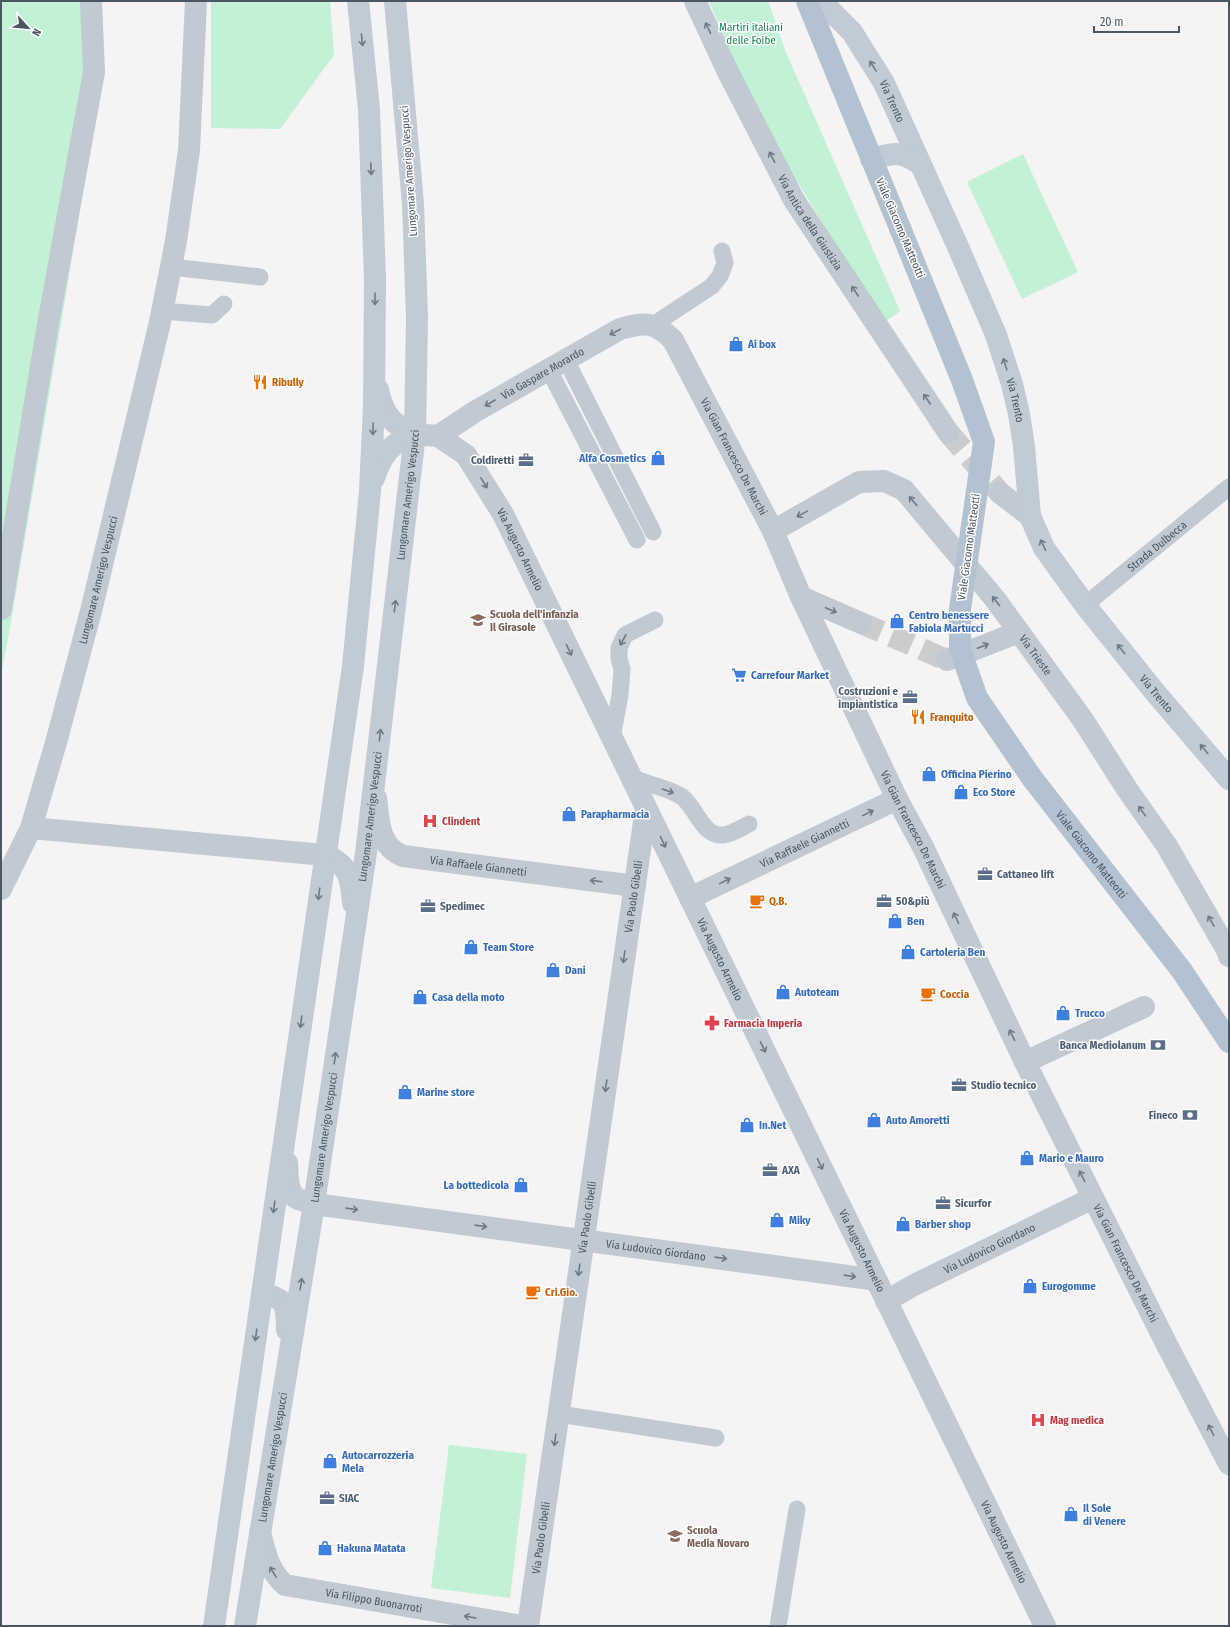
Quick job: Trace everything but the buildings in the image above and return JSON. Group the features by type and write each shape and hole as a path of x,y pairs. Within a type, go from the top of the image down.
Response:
{"main road":[{"path":"214,1626 353,666 370,492 374,373 375,278 369,109 358,1"},
{"name":"Lungomare Amerigo Vespucci","path":"245,1623 314,1204 366,853 415,434 416,318 413,204 395,1"},
{"name":"Viale Giacomo Matteotti","path":"807,1 962,380 984,442 960,609 960,649 977,698 1032,778 1182,972 1229,1042"},
{"name":"Via Trento","path":"821,1 852,32 880,77 996,335 1012,384 1024,446 1030,516 1044,548 1085,605 1154,691 1229,779"},
{"path":"871,159 892,154 905,155 920,164"},
{"path":"374,373 380,400 386,414 402,429 415,434"},
{"path":"370,492 377,468 384,454 400,440 415,434"},
{"path":"325,855 337,860 346,869 351,881 355,927"},
{"path":"286,1124 288,1183 290,1190 298,1199 314,1204"},
{"path":"262,1294 276,1296 284,1305 286,1311 288,1359"},
{"path":"224,1560 235,1562 240,1566 245,1577 245,1623"}],"street":[{"path":"1,609 48,330 94,72 91,1"},
{"name":"Lungomare Amerigo Vespucci","path":"1,889 31,828 57,739 92,607 152,357 171,267 190,150 196,1"},
{"name":"Via Antica della Giustizia","path":"695,1 729,74 794,200 948,432"},
{"name":"Via Gaspare Morardo","path":"438,436 476,411 620,329 638,324 653,325"},
{"name":"Via Gian Francesco De Marchi","path":"653,325 664,331 673,340 772,531 801,597 897,799 922,847 1025,1062 1229,1464"},
{"name":"Via Augusto Armelio","path":"415,434 438,436 466,455 503,514 1045,1626"},
{"name":"Via Trieste","path":"772,531 859,482 884,481 904,490 995,599 1083,720 1167,846 1227,950 1229,956"},
{"path":"1000,493 1030,516"},
{"path":"801,597 861,623"},
{"path":"947,660 1020,632"},
{"name":"Via Raffaele Giannetti","path":"374,785 380,829 384,840 394,853 403,856 635,886"},
{"name":"Via Raffaele Giannetti","path":"690,898 897,799"},
{"name":"Via Paolo Gibelli","path":"528,1626 646,808"},
{"path":"31,828 325,855"},
{"path":"1025,1062 1144,1006"},
{"name":"Via Ludovico Giordano","path":"314,1204 870,1279 882,1292 916,1284 1093,1198"},
{"name":"Via Filippo Buonarroti","path":"260,1533 269,1566 276,1577 285,1585 522,1626"}],"lane":[{"path":"653,325 712,286 720,276 725,263 722,251"},
{"path":"171,267 260,277"},
{"path":"162,311 212,315 224,304"},
{"path":"558,365 653,532"},
{"path":"558,365 637,540"},
{"name":"Strada Dulbecca","path":"1085,605 1229,487"},
{"path":"612,738 620,695 622,669 619,659 619,648 625,635 655,620"},
{"path":"632,778 679,795 690,804 704,827 712,832 722,835 749,824"},
{"path":"559,1414 716,1438"},
{"path":"778,1626 797,1509"}],"green space":[{"path":"1,1 99,1 103,73 1,675"},
{"path":"211,1 330,1 334,55 280,129 211,128"},
{"name":"Martiri italiani delle Foibe","path":"709,1 768,1 785,50 900,311 886,321 828,232 780,153 741,77"},
{"path":"1023,154 1078,272 1022,299 967,182"},
{"path":"449,1445 527,1454 510,1598 431,1588"}],"tunnel":[{"path":"948,432 1000,493"},
{"path":"861,623 947,660"}],"place":[{"name":"Ai box","path":"736,344"},
{"name":"Ribully","path":"260,382"},
{"name":"Alfa Cosmetics","path":"658,458"},
{"name":"Coldiretti","path":"526,460"},
{"name":"Scuola dell'infanzia Il Girasole","path":"478,620"},
{"name":"Centro benessere Fabiola Martucci","path":"897,621"},
{"name":"Carrefour Market","path":"739,675"},
{"name":"Costruzioni e impiantistica","path":"910,697"},
{"name":"Franquito","path":"918,717"},
{"name":"Officina Pierino","path":"929,774"},
{"name":"Eco Store","path":"961,792"},
{"name":"Parapharmacia","path":"569,814"},
{"name":"Clindent","path":"430,821"},
{"name":"Cattaneo lift","path":"985,874"},
{"name":"Q.B.","path":"757,901"},
{"name":"50&più","path":"884,901"},
{"name":"Spedimec","path":"428,906"},
{"name":"Ben","path":"895,921"},
{"name":"Team Store","path":"471,947"},
{"name":"Cartoleria Ben","path":"908,952"},
{"name":"Dani","path":"553,970"},
{"name":"Autoteam","path":"783,992"},
{"name":"Coccia","path":"928,994"},
{"name":"Casa della moto","path":"420,997"},
{"name":"Trucco","path":"1063,1013"},
{"name":"Farmacia Imperia","path":"712,1023"},
{"name":"Banca Mediolanum","path":"1158,1045"},
{"name":"Studio tecnico","path":"959,1085"},
{"name":"Marine store","path":"405,1092"},
{"name":"Fineco","path":"1190,1115"},
{"name":"Auto Amoretti","path":"874,1120"},
{"name":"In.Net","path":"747,1125"},
{"name":"Mario e Mauro","path":"1027,1158"},
{"name":"AXA","path":"770,1170"},
{"name":"La bottedicola","path":"521,1185"},
{"name":"Sicurfor","path":"943,1203"},
{"name":"Miky","path":"777,1220"},
{"name":"Barber shop","path":"903,1224"},
{"name":"Eurogomme","path":"1030,1286"},
{"name":"Cri.Gio.","path":"533,1292"},
{"name":"Mag medica","path":"1038,1420"},
{"name":"Autocarrozzeria Mela","path":"330,1461"},
{"name":"SIAC","path":"327,1498"},
{"name":"Il Sole di Venere","path":"1071,1514"},
{"name":"Scuola Media Novaro","path":"675,1536"},
{"name":"Hakuna Matata","path":"325,1548"}]}
